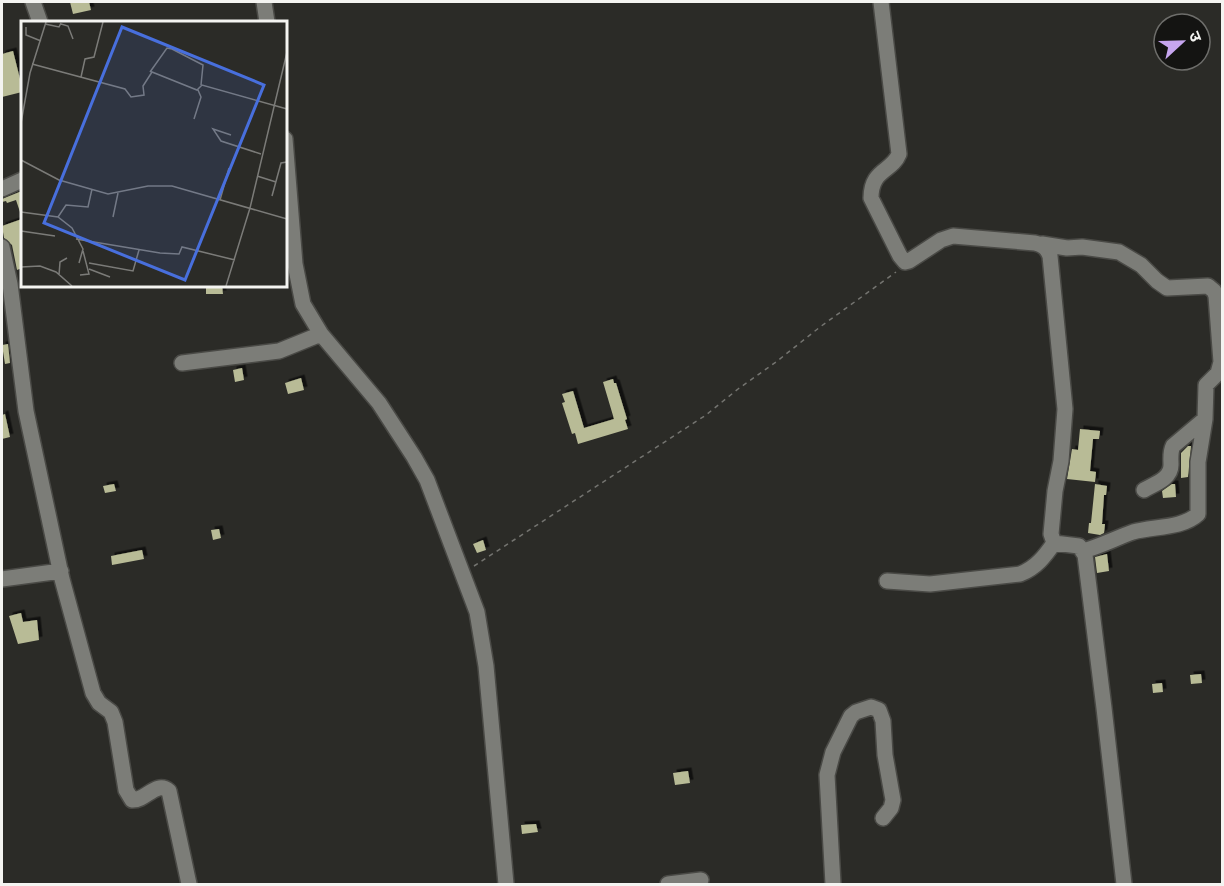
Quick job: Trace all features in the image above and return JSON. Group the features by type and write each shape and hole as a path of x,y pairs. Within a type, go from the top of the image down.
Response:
{"street":[{"path":"33,2 40,21"},
{"path":"264,2 267,21"},
{"path":"881,2 898,154 897,158 875,178 871,198 905,262 912,260 947,237 1067,248 1082,247 1119,252 1142,265 1157,282 1167,288 1205,285 1212,288 1216,296 1221,362 1218,373 1206,385 1205,419 1198,462 1198,514 1187,521 1135,532 1083,551"},
{"path":"286,164 297,284 303,304 321,334 379,403 427,480 477,612 482,636 507,885"},
{"path":"2,189 21,180"},
{"path":"1042,244 1047,249 1053,267 1065,409 1063,450 1054,491 1051,534 1054,543"},
{"path":"2,247 10,285 8,315 26,411 61,572 93,693 99,703 111,712 116,722 129,797 136,801 159,787 164,787 169,791 189,885"},
{"path":"182,363 279,351 321,334"},
{"path":"1144,490 1168,475 1171,466 1171,449 1205,419"},
{"path":"1054,543 1076,545 1083,551 1124,885"},
{"path":"888,581 930,584 1020,574 1031,570 1045,557 1054,543"},
{"path":"2,579 61,572"},
{"path":"833,885 827,776 830,763 851,716 871,707 879,710 883,721 885,755 893,800 891,808 883,818"},
{"path":"668,885 701,880"}],"path":[{"path":"463,572 706,416 738,388 892,276 905,262"}],"building":[{"path":"70,2 89,2 91,10 73,14"},
{"path":"13,51 21,92 2,97 2,54"},
{"path":"21,191 21,215 16,200 7,203 2,202 2,199"},
{"path":"21,219 21,268 17,270 12,245 4,238 2,226"},
{"path":"206,286 222,286 223,294 206,294"},
{"path":"8,344 10,363 5,364 2,345"},
{"path":"242,368 244,380 235,382 233,370"},
{"path":"301,378 304,390 288,394 285,383"},
{"path":"613,379 627,419 625,420 628,429 578,444 575,433 572,434 562,403 565,402 562,394 573,391 584,428 614,419 603,382"},
{"path":"5,414 10,437 2,439 2,415"},
{"path":"1080,429 1100,431 1099,439 1093,439 1090,471 1096,472 1095,482 1067,479 1072,449 1078,450"},
{"path":"1191,446 1188,477 1181,478 1181,453"},
{"path":"114,484 116,491 105,493 103,486"},
{"path":"1095,484 1107,486 1106,495 1104,495 1102,524 1105,524 1104,533 1100,535 1088,533"},
{"path":"1175,484 1176,497 1163,498 1162,491"},
{"path":"219,529 221,538 213,540 211,530"},
{"path":"483,540 486,550 477,553 473,544"},
{"path":"142,550 144,559 112,565 111,556"},
{"path":"1107,554 1109,571 1097,573 1095,557"},
{"path":"21,613 23,622 37,620 39,640 18,644 9,616"},
{"path":"1201,674 1202,683 1191,684 1190,675"},
{"path":"1162,683 1163,692 1153,693 1152,684"},
{"path":"688,771 690,783 675,785 673,773"},
{"path":"536,824 538,832 522,834 521,825"}]}
